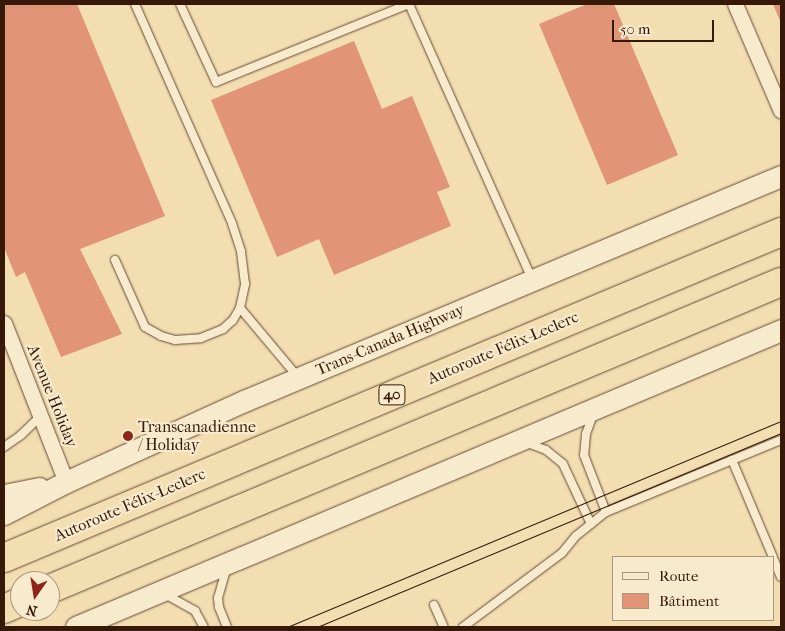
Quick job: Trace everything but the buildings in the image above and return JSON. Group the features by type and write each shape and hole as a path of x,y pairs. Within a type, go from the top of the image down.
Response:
{"highway":[{"name":"Autoroute Félix-Leclerc","path":"4,558 781,232"},
{"path":"60,585 781,282"}],"main road":[{"name":"Trans-Canada Highway","path":"4,514 66,482 299,379 781,176"},
{"path":"76,627 228,565 781,330"},
{"path":"4,495 66,482"}],"street":[{"path":"735,4 781,111"},
{"name":"Avenue Holiday","path":"4,323 66,482"}],"lane":[{"path":"115,260 145,328 161,336 175,340 201,338 223,329 233,320 240,308 245,284 241,251 232,223 135,4"},
{"path":"180,4 216,82 409,4 533,280"},
{"path":"240,308 299,379"},
{"path":"595,409 586,434 584,455 606,512"},
{"path":"4,447 21,435 41,416"},
{"path":"521,440 546,450 563,464 591,524"},
{"path":"463,627 562,553 576,536 606,512 781,440"},
{"path":"732,460 772,556"},
{"path":"775,563 781,577"},
{"path":"227,627 219,607 218,598 228,565"},
{"path":"162,592 195,611 204,627"},
{"path":"434,605 444,627"}],"tram line":[{"path":"287,627 781,421"},
{"path":"317,627 781,433"}],"place":[{"name":"Transcanadienne / Holiday","path":"128,436"}]}
